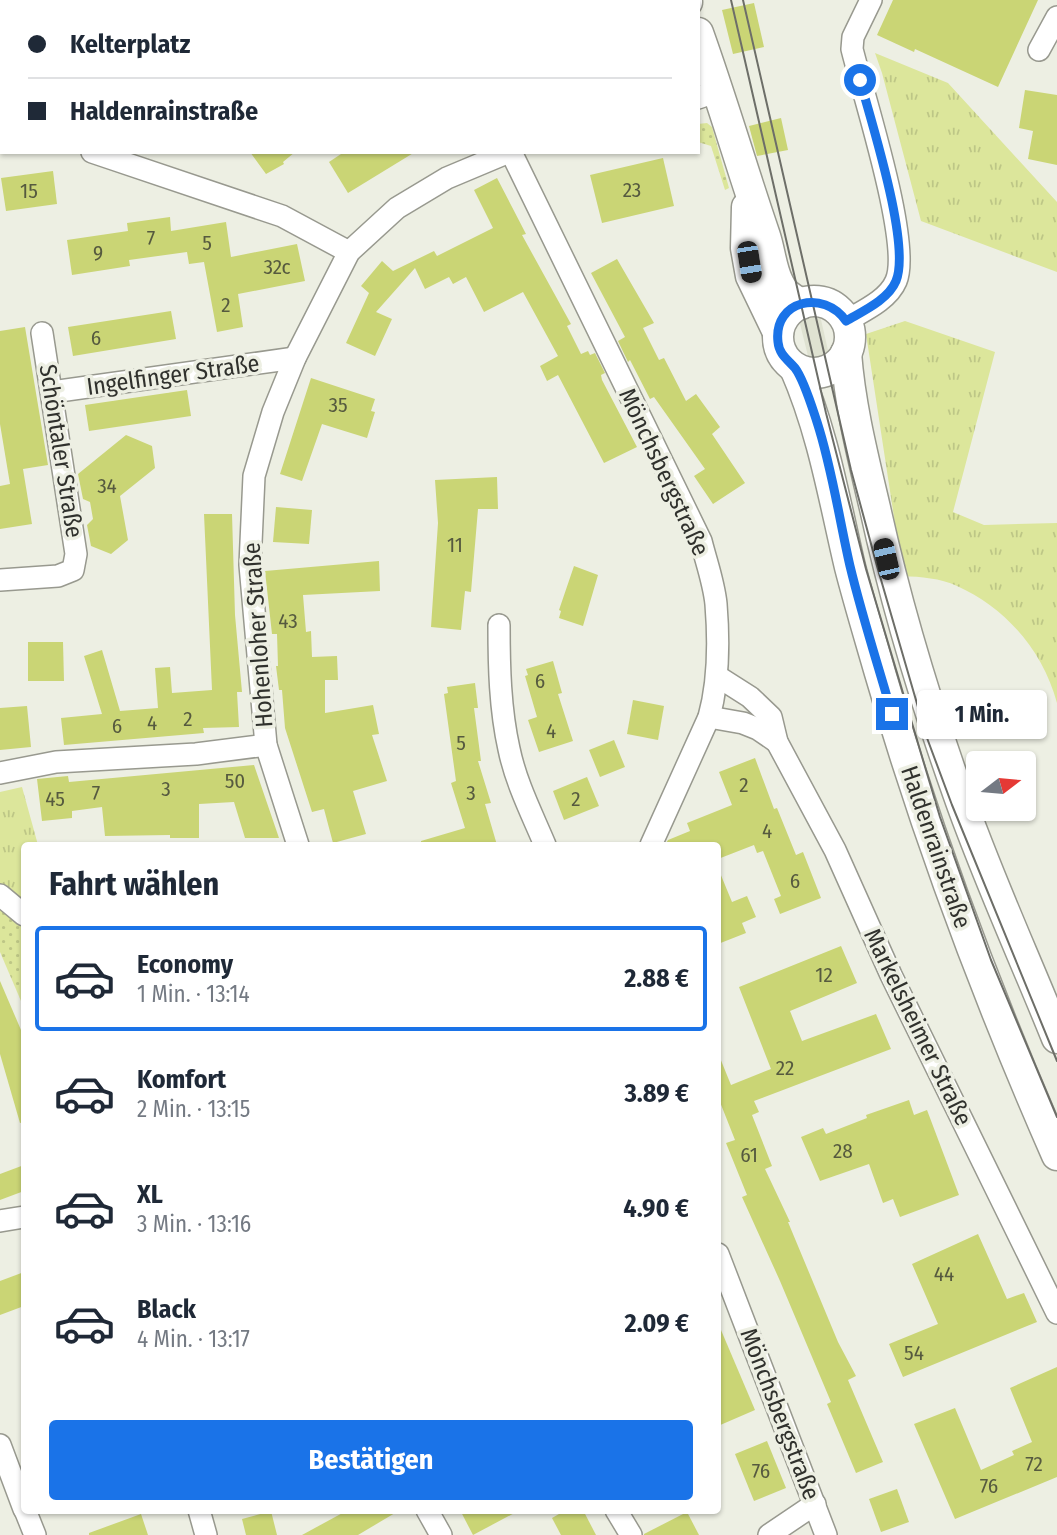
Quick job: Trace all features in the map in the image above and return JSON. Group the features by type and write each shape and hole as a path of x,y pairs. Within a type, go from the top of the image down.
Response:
{"main road":[{"path":"700,45 708,95 734,136 778,284 786,295 801,303 822,302 840,312 846,321"},
{"name":"Haldenrainstraße","path":"747,185 747,248 751,276 778,332 781,353 795,368 818,424 850,568 923,811 965,931 1057,1155"},
{"path":"778,332 785,315 801,303"},
{"name":"Haldenrainstraße","path":"846,321 850,397 886,559 901,613 958,793 1057,1038"},
{"path":"795,368 817,373 827,371 839,363 846,353"}],"street":[{"path":"846,321 888,293 897,279 899,244 892,207 852,49 853,37 871,0"},
{"path":"1039,50 1057,17"},
{"path":"101,154 282,216 349,252"},
{"name":"Hohenloher Straße","path":"297,842 266,745 250,565 254,476 273,412 295,358 349,252 397,208 447,178 505,154"},
{"name":"Mönchsbergstraße","path":"511,154 701,541 716,603 717,676 709,717 652,842"},
{"name":"Schöntaler Straße","path":"0,580 58,576 73,570 76,554 42,333"},
{"name":"Ingelfinger Straße","path":"52,392 295,358"},
{"path":"499,625 499,659 509,750 521,791 544,842"},
{"name":"Markelsheimer Straße","path":"717,676 750,696 771,717 777,742 835,850 891,975 1057,1313"},
{"path":"709,717 724,722 743,723 777,742"},
{"path":"0,773 56,762 197,754 266,745"},
{"path":"0,895 21,912"},
{"path":"0,1221 21,1218"},
{"name":"Mönchsbergstraße","path":"721,1262 826,1535"},
{"path":"0,1445 21,1499"},
{"path":"769,1535 815,1504"},
{"path":"27,1514 35,1535"},
{"path":"200,1514 206,1535"},
{"path":"618,1514 631,1535"}],"shaded area":[{"path":"819,311 830,359 810,364 798,316"}],"green space":[{"path":"875,53 948,83 1057,202 1057,272 921,221"},
{"path":"707,123 712,127 729,188 725,190 711,146 700,143 700,124"},
{"path":"905,321 995,352 953,512 984,525 1057,523 1057,703 1051,684 1032,649 1020,633 991,606 951,583 903,576 866,334"},
{"path":"22,787 37,842 21,842 21,902 0,887 0,792"},
{"path":"0,904 21,920 21,1001 0,952"}],"building":[{"path":"893,0 1038,0 998,87 915,49 914,52 877,35"},
{"path":"754,3 764,47 733,54 722,10"},
{"path":"1025,90 1057,95 1057,165 1028,159 1033,131 1019,128"},
{"path":"781,118 788,150 757,156 749,126"},
{"path":"251,154 293,154 284,164 266,174"},
{"path":"341,154 412,154 348,193 329,162"},
{"path":"663,158 674,206 602,223 590,175"},
{"path":"53,171 57,204 6,211 1,178"},
{"path":"497,178 526,234 522,235 571,324 567,326 581,354 588,351 590,355 595,353 605,373 601,375 602,380 637,447 604,463 558,375 547,381 540,366 558,356 523,292 484,312 466,277 453,284 449,277 425,289 415,268 376,312 392,319 375,356 346,343 369,293 361,286 382,261 393,271 434,251 437,256 493,228 474,190"},
{"path":"170,217 171,231 226,222 231,257 297,244 305,281 238,294 243,327 217,332 204,262 189,264 187,252 129,260 130,266 72,275 67,240 128,231 127,223"},
{"path":"617,259 654,323 643,328 659,360 664,358 686,401 696,394 720,427 712,434 745,483 713,504 694,476 705,469 654,397 650,399 630,360 628,362 618,341 625,337 591,273"},
{"path":"171,311 176,339 73,356 68,327"},
{"path":"25,327 48,465 23,469 32,524 0,529 0,486 10,484 0,424 0,331"},
{"path":"311,378 375,399 371,411 375,412 367,438 322,424 302,481 280,474"},
{"path":"187,390 191,416 89,431 85,405"},
{"path":"126,435 152,446 155,468 120,496 128,540 111,554 91,546 87,525 93,519 90,502 83,499 78,474"},
{"path":"497,477 498,509 478,509 471,592 465,591 461,630 431,627 438,523 435,480"},
{"path":"276,507 312,510 309,544 273,542"},
{"path":"204,514 232,514 235,615 242,692 237,692 239,727 203,728 204,733 64,745 61,718 102,714 84,656 102,650 120,711 158,708 155,668 170,667 172,693 212,690"},
{"path":"379,561 380,591 303,595 306,632 311,631 312,657 337,656 338,680 325,680 325,713 373,705 379,734 372,735 387,781 353,791 366,834 333,842 324,809 312,812 285,728 282,690 279,690 276,666 277,634 272,634 265,571"},
{"path":"574,566 598,575 583,626 559,618 559,610"},
{"path":"28,642 63,642 64,681 28,681"},
{"path":"553,661 562,693 558,694 573,741 539,752 528,720 537,717 525,676 528,675 526,669"},
{"path":"475,683 478,708 474,708 481,761 478,761 491,803 485,804 496,842 421,842 465,828 451,783 456,781 444,694 448,693 447,687"},
{"path":"633,700 664,706 658,740 627,734"},
{"path":"27,706 31,747 0,750 0,708"},
{"path":"614,740 625,767 600,777 589,750"},
{"path":"755,758 774,809 777,808 796,855 803,852 821,898 780,914 774,899 781,896 763,851 757,853 754,845 721,858 721,842 667,842 690,831 687,823 732,805 719,772"},
{"path":"254,765 279,838 245,838 234,802 199,804 199,838 170,838 170,835 105,836 102,807 72,811 72,818 42,821 37,779 68,776 69,782"},
{"path":"587,777 599,806 564,820 553,791"},
{"path":"721,875 732,902 747,896 756,917 742,923 746,933 721,943"},
{"path":"841,946 857,983 790,1011 802,1041 876,1014 891,1049 754,1101 759,1112 752,1115 772,1166 765,1169 790,1222 838,1342 856,1376 848,1380 883,1462 856,1473 827,1404 831,1402 742,1197 747,1195 726,1143 735,1140 721,1105 721,1060 731,1085 771,1069 739,987"},
{"path":"0,981 21,1030 21,1123 0,1054"},
{"path":"909,1100 914,1115 927,1110 959,1195 900,1217 893,1199 883,1203 869,1164 820,1181 801,1137 823,1128 826,1134 867,1118 866,1115"},
{"path":"21,1166 21,1192 0,1200 0,1174"},
{"path":"978,1234 1007,1299 1024,1293 1037,1322 903,1377 889,1344 938,1324 912,1264"},
{"path":"21,1273 21,1307 0,1315 0,1281"},
{"path":"721,1330 755,1410 721,1425"},
{"path":"1057,1367 1057,1477 955,1519 914,1424 955,1408 981,1470 1014,1455 1012,1451 1032,1442 1010,1388"},
{"path":"767,1441 786,1488 754,1501 735,1454"},
{"path":"897,1489 909,1522 881,1532 869,1499"},
{"path":"141,1514 148,1535 89,1535 89,1533"},
{"path":"272,1514 277,1535 246,1535 242,1519"},
{"path":"341,1514 393,1514 358,1535 302,1535"},
{"path":"462,1514 512,1514 473,1535"},
{"path":"559,1514 585,1514 596,1535 561,1535 552,1518"},
{"path":"688,1514 699,1535 644,1535"}],"tram line":[{"path":"731,0 826,413 866,569 940,817 991,960 1057,1117"},
{"path":"743,0 851,470 927,738 1057,1061"}],"route":[{"path":"860,80 880,153 899,244 897,279 888,293 846,321 840,312 822,302 801,303 785,315 778,332 778,343 787,362 795,368 818,424 850,568 892,714"}]}
